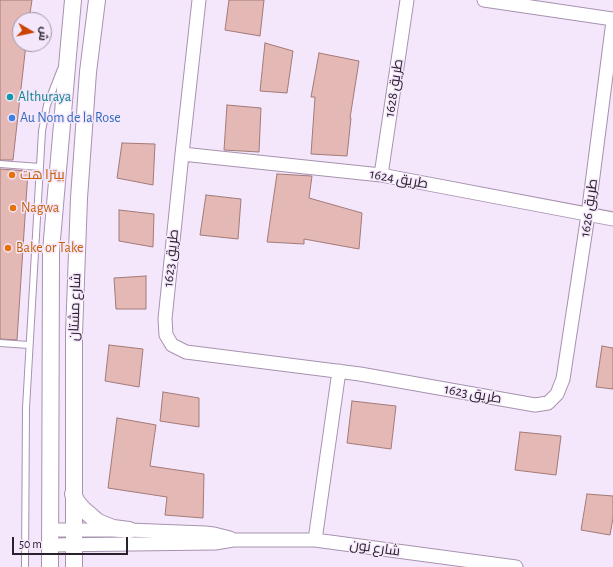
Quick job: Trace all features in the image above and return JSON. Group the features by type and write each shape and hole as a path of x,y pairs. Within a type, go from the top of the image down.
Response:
{"street":[{"name":"شارع مشتان","path":"50,567 51,251 73,0"},
{"name":"شارع مشتان","path":"74,567 74,334 79,198 88,72 97,0"},
{"name":"طريق 1623","path":"200,0 165,319 166,335 172,345 186,352 339,371 535,405 548,403 557,394"},
{"name":"طريق 1628","path":"381,175 407,0"},
{"name":"طريق 1626","path":"484,0 613,20 588,215 564,379 557,394"},
{"name":"طريق 1624","path":"182,154 381,175 613,219"},
{"path":"314,540 339,371"},
{"path":"74,494 77,502 83,510 98,522 113,528 129,530"},
{"name":"شارع نون","path":"74,538 129,530 214,534 233,540"},
{"name":"شارع نون","path":"50,537 215,542 233,540 314,540 516,567"}],"lane":[{"path":"25,567 26,408 42,131 47,104 68,55"},
{"path":"0,164 40,167"},
{"path":"0,343 30,345"}],"building":[{"name":"Althuraya","path":"0,0 32,0 30,12 12,12 12,52 25,52 13,160 0,160"},
{"path":"229,0 264,0 260,36 225,30"},
{"path":"265,43 293,51 287,93 260,91"},
{"path":"319,53 359,61 350,118 347,156 311,154 315,97 311,97"},
{"path":"227,105 261,108 259,152 224,150"},
{"path":"122,143 155,144 153,185 117,178"},
{"path":"0,169 28,171 17,340 0,339"},
{"path":"277,174 312,176 309,198 362,213 359,249 304,239 304,244 267,242"},
{"path":"206,195 241,199 238,239 200,235"},
{"path":"119,210 154,214 153,247 119,241"},
{"path":"146,276 146,309 116,309 114,278"},
{"path":"109,345 143,349 139,387 105,381"},
{"path":"602,346 613,348 613,389 596,387"},
{"path":"163,392 199,398 199,427 160,421"},
{"path":"352,401 396,406 391,449 347,443"},
{"path":"117,418 156,425 150,466 204,474 203,518 165,515 167,497 108,488"},
{"path":"520,432 561,436 556,475 515,470"},
{"path":"587,494 613,496 613,518 610,535 581,530"}],"place":[{"name":"Althuraya","path":"10,97"},
{"name":"Au Nom de la Rose","path":"12,118"},
{"name":"بيتزا هت","path":"12,175"},
{"name":"Nagwa","path":"13,208"},
{"name":"Bake or Take","path":"8,248"}]}
